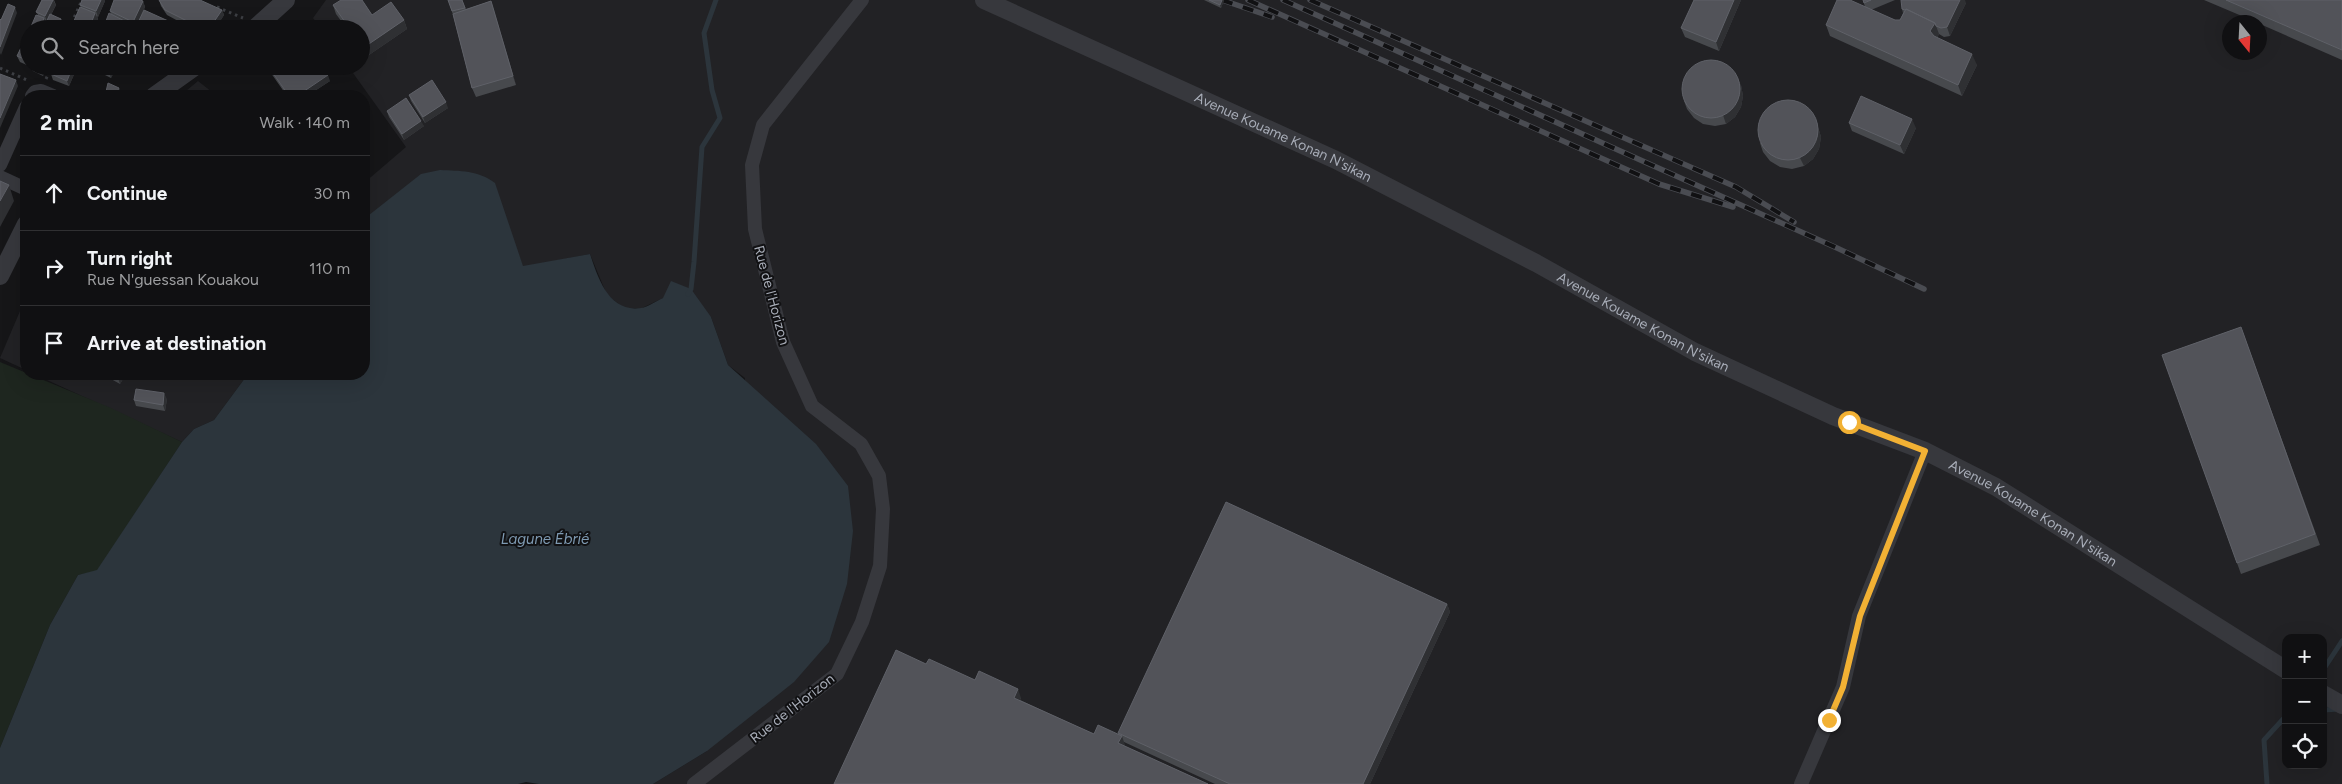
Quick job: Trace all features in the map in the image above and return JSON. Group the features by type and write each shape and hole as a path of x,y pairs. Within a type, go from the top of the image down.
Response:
{"street":[{"path":"265,20 286,0"},
{"name":"Rue de l'Horizon","path":"694,784 837,674 862,622 880,566 883,509 879,476 861,444 812,406 783,342 755,229 752,165 763,125 862,0"},
{"name":"Avenue Kouame Konan N'sikan","path":"984,0 1336,160 1536,263 1695,352 1832,416 1925,451 1996,487 2282,667"},
{"path":"162,90 183,75"},
{"path":"0,165 20,120"},
{"path":"0,177 20,186"},
{"path":"0,276 20,236"},
{"path":"1801,784 1843,687 1860,616 1925,451"},
{"path":"2327,696 2342,705"}],"path":[{"path":"73,20 82,0"},
{"path":"216,7 243,20"},
{"path":"0,68 29,81 32,90"}],"shaded area":[{"path":"326,0 2342,0 2342,784 653,784 707,751 745,378 728,365 711,317 663,298 642,308 624,308 607,295 590,254 523,267 513,239 370,218 370,178 406,147 370,97 370,90 365,90 354,75 370,75 370,20 314,20 313,18"},
{"path":"198,81 209,90 187,90"},
{"path":"20,311 20,367 0,358"},
{"path":"0,362 20,370 20,380 43,380 111,408 182,442 97,571 78,575 50,625 0,748"},
{"path":"47,380 244,380 214,420 194,429 182,442"}],"water":[{"name":"Lagune Ébrié","path":"440,170 462,171 475,173 495,183 523,266 590,254 606,292 621,305 630,308 641,308 663,298 671,281 691,289 711,317 728,365 816,444 848,486 853,531 847,584 829,642 794,682 707,751 653,784 539,784 526,782 518,784 0,784 0,748 50,625 78,575 97,570 182,442 194,429 214,420 244,380 370,380 370,214 421,174"}],"building":[{"path":"42,0 53,0 45,16 36,12"},
{"path":"82,0 101,0 96,11 80,5"},
{"path":"114,0 143,1 134,20 129,20 110,11"},
{"path":"159,0 200,0 222,10 215,20 185,20 165,10"},
{"path":"341,0 362,0 372,15 391,2 404,20 370,43 370,20 344,20 333,5"},
{"path":"448,0 462,0 465,8 452,11"},
{"path":"1209,0 1222,0 1220,5"},
{"path":"1694,0 1734,0 1716,42 1681,28"},
{"path":"1837,0 1850,0 1895,20 1900,20 1906,9 1935,23 1930,31 1934,36 1972,54 1958,85 1826,25"},
{"path":"1901,0 1960,0 1947,27 1941,28 1936,26 1935,23 1906,9 1902,9"},
{"path":"2226,0 2342,0 2342,50 2267,18 2267,15 2261,15"},
{"path":"491,1 513,76 472,88 453,14"},
{"path":"8,4 15,7 0,47 0,19"},
{"path":"80,7 95,13 92,20 74,20"},
{"path":"144,10 166,20 139,20"},
{"path":"109,13 122,20 106,20"},
{"path":"50,14 61,19 61,20 47,20"},
{"path":"36,15 44,18 43,20 34,20"},
{"path":"1711,60 1722,62 1735,73 1740,89 1738,100 1727,113 1711,118 1700,116 1687,105 1682,89 1684,78 1695,65"},
{"path":"0,74 16,80 0,118"},
{"path":"53,75 69,75 67,81"},
{"path":"274,75 328,75 306,90 285,90"},
{"path":"432,80 446,102 423,117 409,95"},
{"path":"108,83 119,88 118,90 106,90"},
{"path":"1861,96 1912,119 1900,145 1849,123"},
{"path":"406,98 421,121 402,134 387,111"},
{"path":"1788,100 1805,105 1813,113 1818,130 1813,147 1805,155 1788,160 1771,155 1763,147 1758,130 1763,113 1771,105"},
{"path":"0,181 9,185 0,201"},
{"path":"2241,327 2315,534 2237,563 2162,355"},
{"path":"136,389 164,393 163,405 134,400"},
{"path":"1226,502 1447,604 1363,784 1230,784 1118,733"},
{"path":"896,650 926,664 929,659 975,680 979,671 1018,689 1014,698 1094,734 1098,725 1122,736 1118,743 1208,784 834,784"}],"waterway":[{"path":"688,294 691,289 694,262 702,147 720,118 712,90 704,33 716,0"},
{"path":"2327,664 2342,641"},
{"path":"2327,710 2339,709"},
{"path":"2267,784 2264,740 2282,720"}],"railway":[{"path":"1222,0 1272,17"},
{"path":"1248,0 1659,184 1733,207"},
{"path":"1283,0 1837,248 1924,289"},
{"path":"1310,0 1736,187 1794,222"}],"route":[{"path":"1829,720 1843,687 1860,616 1925,451 1849,422"}]}
